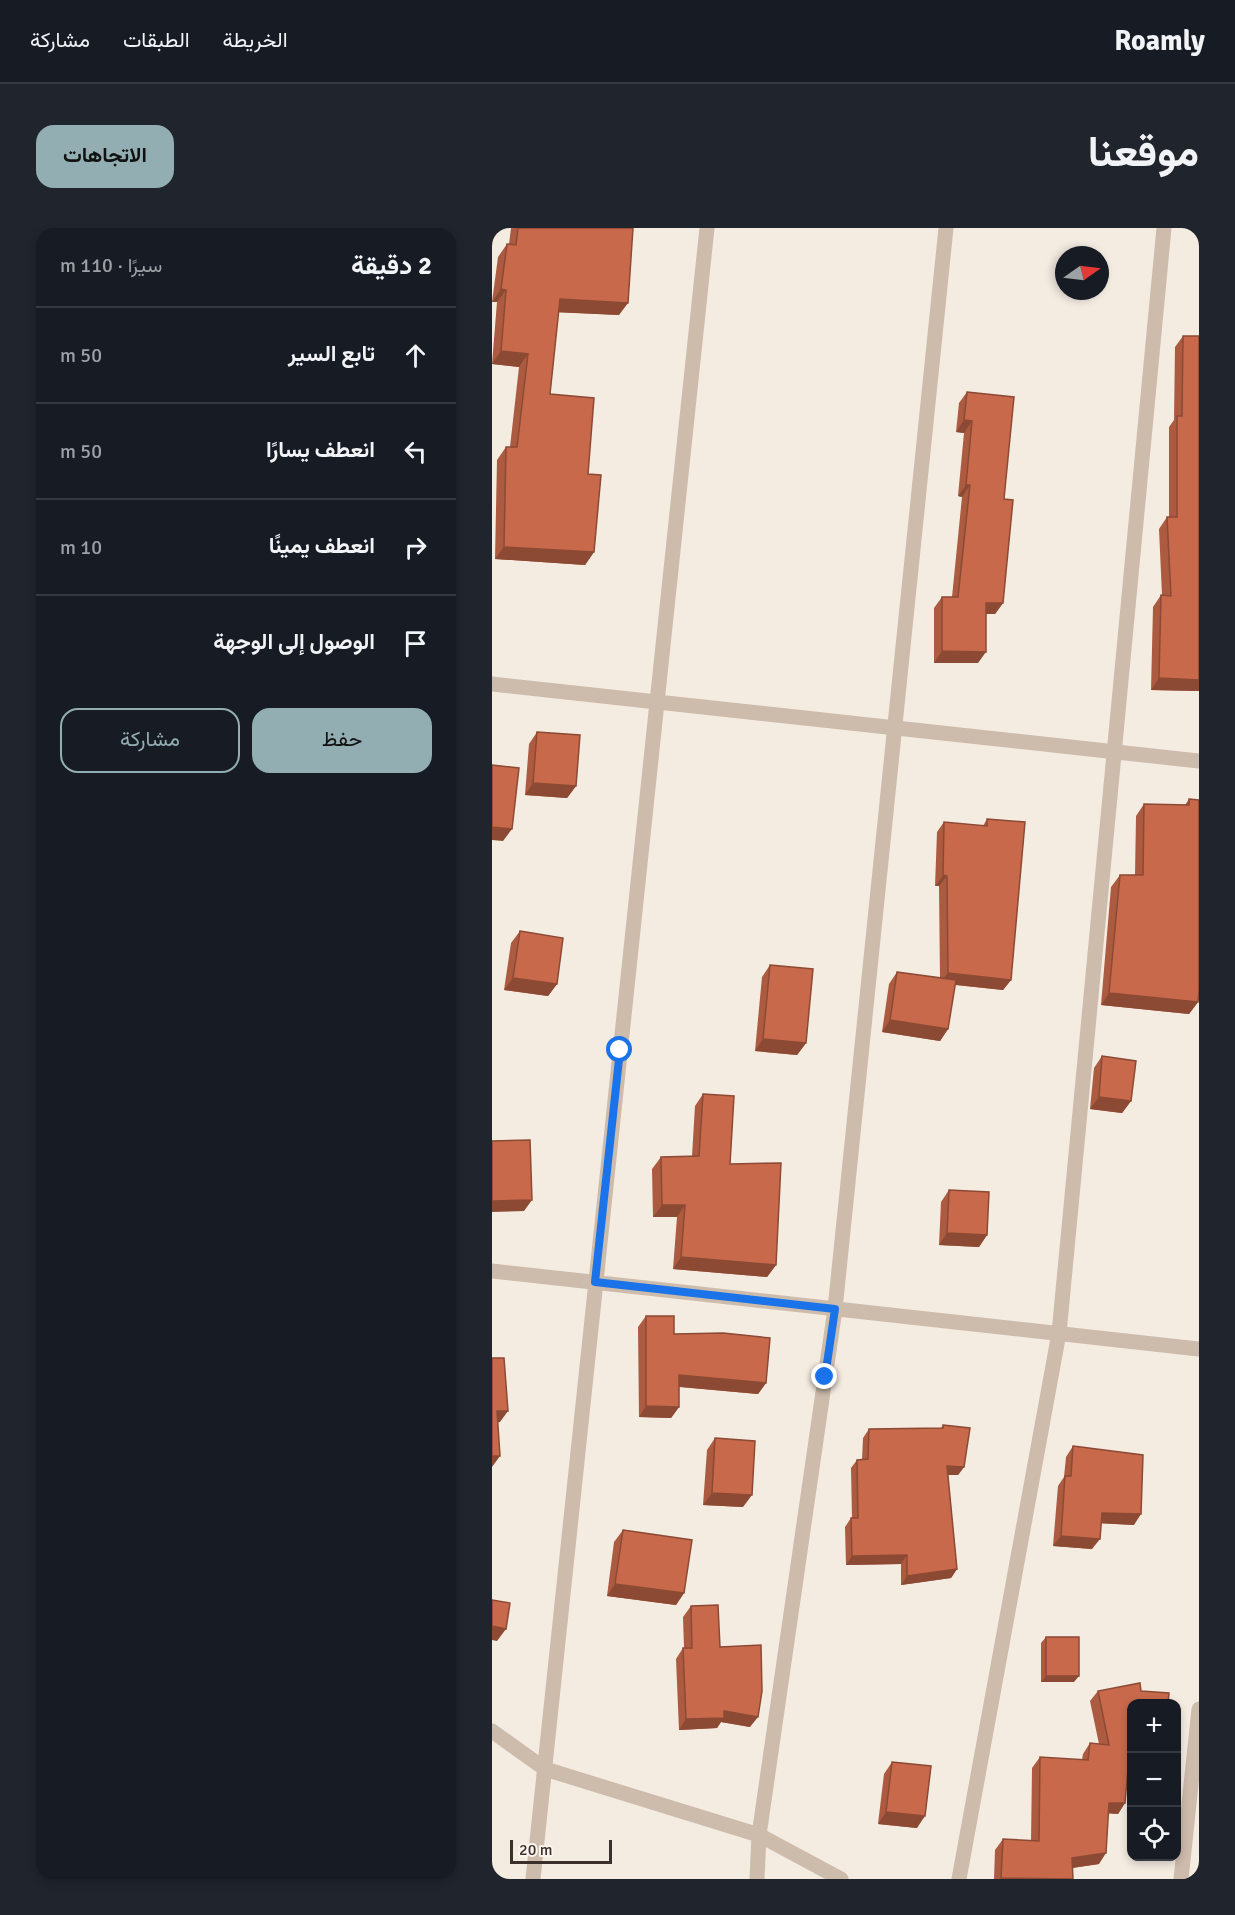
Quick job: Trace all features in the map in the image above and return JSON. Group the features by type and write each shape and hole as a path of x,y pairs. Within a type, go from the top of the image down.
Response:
{"street":[{"path":"533,1879 707,228"},
{"path":"757,1879 759,1835 835,1309 946,228"},
{"path":"959,1879 1059,1333 1164,228"},
{"path":"492,684 1199,761"},
{"path":"492,1271 1199,1349"},
{"path":"1181,1879 1199,1709"},
{"path":"492,1731 545,1769 759,1835 841,1879"}],"building":[{"path":"518,228 633,228 628,303 560,299 550,394 594,398 588,474 601,475 594,552 504,547 506,447 517,447 528,354 501,351 506,290 501,289 507,244 516,245"},
{"path":"1183,336 1199,336 1199,680 1159,678 1161,595 1171,596 1167,517 1177,517 1177,416 1182,416"},
{"path":"967,392 1014,397 1004,499 1013,500 1003,603 986,603 986,652 942,651 942,597 958,597 970,485 966,485 972,421 964,420"},
{"path":"537,732 580,735 576,786 533,783"},
{"path":"492,765 519,768 512,829 492,827"},
{"path":"1189,799 1199,800 1198,1002 1109,993 1120,875 1143,875 1144,804 1189,805"},
{"path":"987,819 1025,822 1011,980 948,973 947,876 943,875 944,822 987,826"},
{"path":"520,931 563,938 557,984 513,978"},
{"path":"770,965 813,969 806,1043 763,1039"},
{"path":"897,972 956,980 948,1029 890,1020"},
{"path":"1102,1056 1136,1061 1131,1101 1099,1097"},
{"path":"703,1094 734,1096 730,1164 781,1163 776,1265 681,1257 685,1205 662,1205 661,1157 699,1156"},
{"path":"530,1140 532,1200 492,1201 492,1141"},
{"path":"949,1190 989,1192 987,1235 947,1233"},
{"path":"646,1316 674,1316 674,1334 723,1333 770,1338 766,1383 679,1375 679,1407 646,1406"},
{"path":"492,1358 504,1358 508,1411 497,1411 500,1456 492,1456"},
{"path":"943,1425 970,1428 964,1467 947,1466 957,1569 907,1576 907,1555 852,1556 851,1518 858,1518 857,1460 868,1459 869,1429 943,1428"},
{"path":"715,1438 755,1441 752,1495 712,1493"},
{"path":"1073,1446 1143,1455 1141,1514 1102,1513 1100,1539 1061,1536 1065,1476 1071,1476"},
{"path":"623,1530 692,1540 684,1593 615,1584"},
{"path":"492,1600 510,1603 506,1629 492,1626"},
{"path":"718,1605 720,1647 761,1645 762,1691 758,1717 724,1711 724,1718 686,1719 683,1648 692,1648 691,1606"},
{"path":"1046,1637 1079,1637 1079,1676 1046,1676"},
{"path":"1140,1683 1141,1691 1169,1693 1168,1699 1127,1699 1125,1803 1109,1803 1106,1853 1072,1858 1073,1879 1001,1878 1003,1839 1039,1841 1040,1757 1088,1760 1090,1743 1109,1745 1098,1691"},
{"path":"892,1762 931,1766 925,1816 886,1812"}],"route":[{"path":"620,1050 595,1282 835,1309 825,1377"}]}
